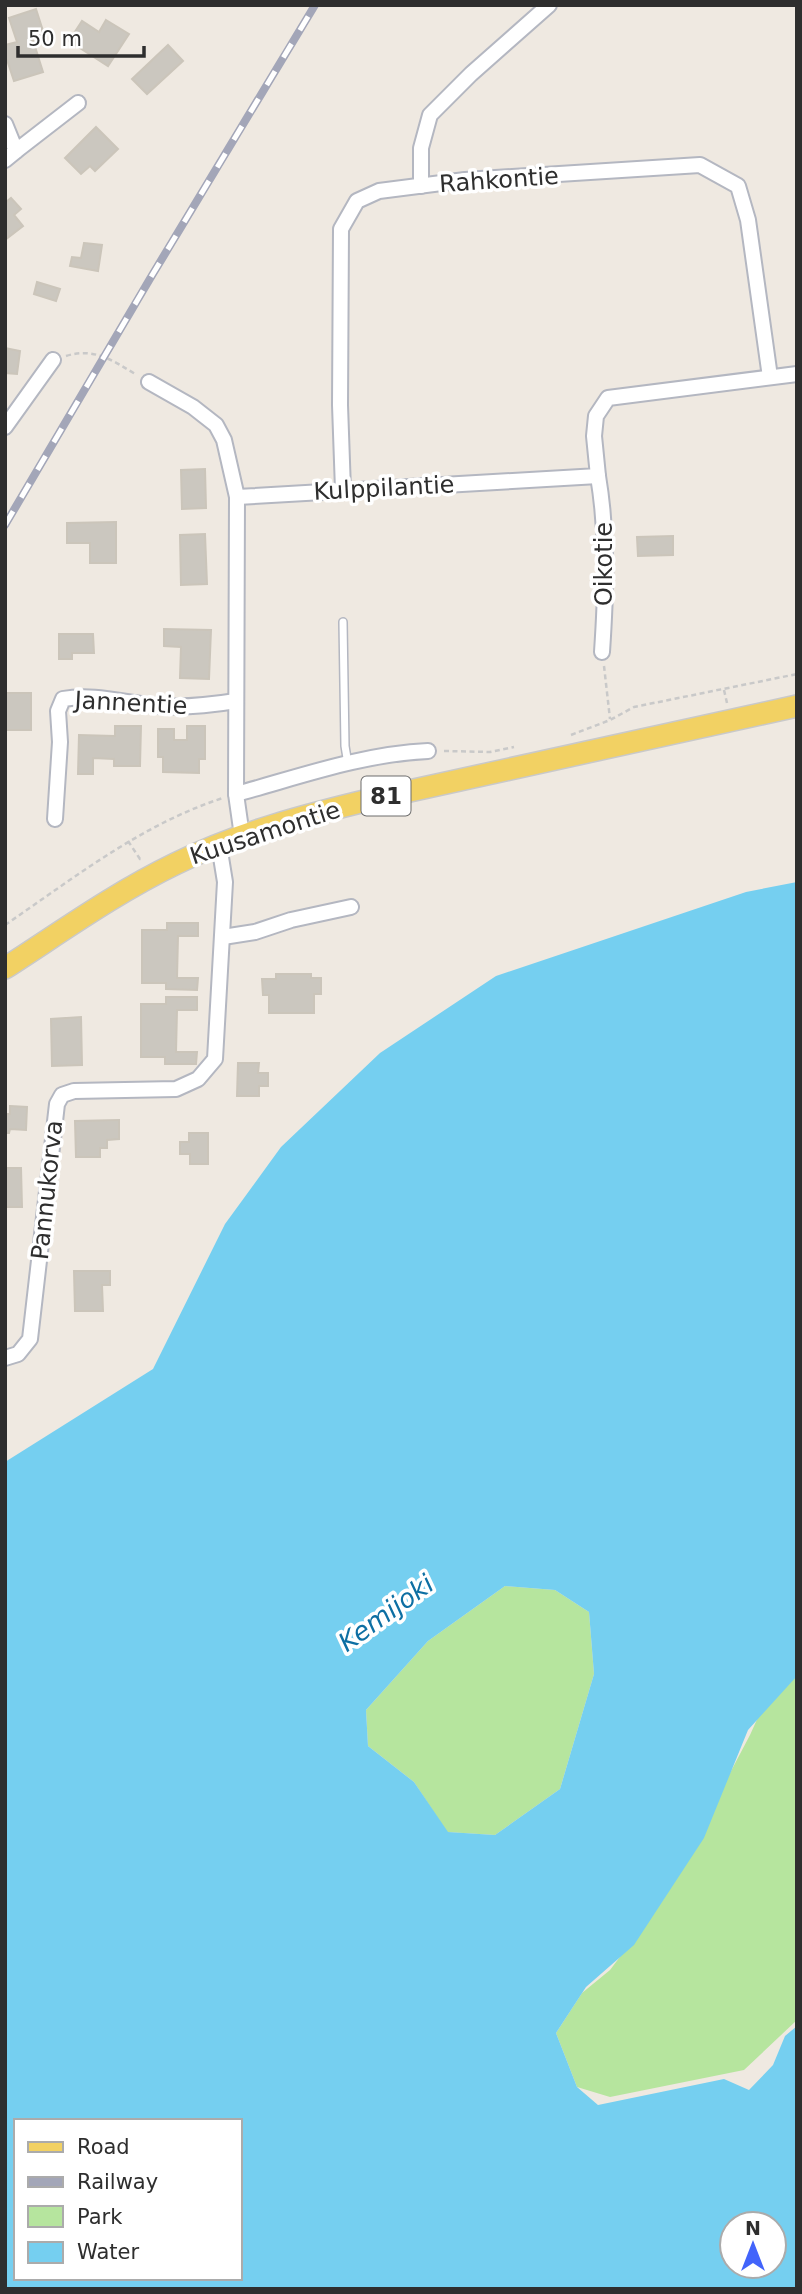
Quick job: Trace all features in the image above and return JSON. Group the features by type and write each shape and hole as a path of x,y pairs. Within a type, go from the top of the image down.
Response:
{"main road":[{"name":"Kuusamontie","path":"5,968 110,900 174,864 242,836 305,816 373,799 797,706"}],"street":[{"path":"421,186 421,148 430,115 549,5"},
{"path":"5,124 11,156 78,103"},
{"name":"Rahkontie","path":"343,490 340,405 341,229 357,201 379,191 465,180 700,165 738,186 748,220 770,377"},
{"path":"5,427 53,360"},
{"path":"598,476 594,436 596,416 608,398 797,374"},
{"path":"149,382 193,407 216,425 224,440 237,497 236,794 242,836"},
{"name":"Kulppilantie","path":"237,497 598,476"},
{"name":"Oikotie","path":"598,476 605,517 606,584 602,652"},
{"name":"Jannentie","path":"55,819 60,742 58,711 63,699 79,696 160,706 201,707 236,701"},
{"path":"236,794 394,753 428,751"},
{"name":"Pannukorva","path":"5,1358 18,1354 30,1339 57,1104 62,1095 74,1090 176,1089 198,1079 215,1059 225,882 219,845"},
{"path":"223,937 255,932 292,920 351,907"}],"lane":[{"path":"343,622 345,746 348,764"}],"path":[{"path":"53,360 88,352 106,356 149,382"},
{"path":"602,652 610,720"},
{"path":"562,737 610,720 634,707 797,674"},
{"path":"724,690 728,707"},
{"path":"428,751 490,751 515,747"},
{"path":"5,925 128,841 161,823 236,794"},
{"path":"128,841 140,859"}],"green space":[{"path":"505,1586 555,1590 589,1612 594,1674 560,1789 495,1835 447,1832 414,1782 368,1746 366,1710 428,1641"},
{"path":"797,1657 797,2020 744,2070 610,2097 577,2087 556,2033 582,1993 610,1970 663,1900 750,1735 774,1682"}],"water":[{"name":"Kemijoki","path":"797,882 797,1676 748,1730 704,1838 634,1945 586,1987 556,2033 577,2087 598,2105 724,2079 749,2090 773,2065 785,2036 797,2026 797,2289 5,2289 5,1462 153,1369 225,1224 281,1147 380,1053 496,976 746,892","holes":["505,1586 555,1590 589,1612 594,1674 560,1789 495,1835 448,1832 414,1782 368,1746 366,1710 428,1641"]}],"building":[{"path":"36,9 44,34 32,37 43,72 14,81 7,60 5,61 5,45 17,42 9,18"},
{"path":"106,20 129,34 108,66 69,41 82,21 99,32"},
{"path":"168,45 183,61 147,94 132,79"},
{"path":"96,127 118,149 95,171 90,166 81,174 65,158"},
{"path":"11,198 21,209 14,215 23,226 5,240 5,203"},
{"path":"84,243 102,245 98,271 70,266 72,257 81,258"},
{"path":"37,282 60,289 56,301 34,294"},
{"path":"5,348 20,351 17,374 5,373"},
{"path":"205,469 206,508 182,509 181,470"},
{"path":"116,522 116,563 90,563 90,543 67,543 67,523"},
{"path":"205,534 207,584 181,585 180,535"},
{"path":"673,536 673,555 638,556 637,537"},
{"path":"164,629 211,630 209,679 180,678 181,647 164,646"},
{"path":"59,634 93,634 94,653 72,653 72,659 59,659"},
{"path":"6,693 31,693 31,730 5,730"},
{"path":"115,726 141,726 140,766 114,766 114,759 93,758 93,774 78,774 79,735 115,736"},
{"path":"187,726 205,726 205,759 199,759 199,773 163,772 163,757 158,757 158,729 174,729 174,740 187,740"},
{"path":"167,923 198,923 198,936 178,936 177,978 198,978 197,990 166,989 166,983 142,983 142,930 167,930"},
{"path":"276,974 311,974 311,978 321,978 321,994 314,994 314,1013 269,1013 269,995 263,995 262,979 276,979"},
{"path":"166,997 197,997 197,1010 177,1010 176,1052 197,1052 196,1064 165,1064 165,1057 141,1057 141,1004 166,1004"},
{"path":"81,1017 82,1065 52,1066 51,1019"},
{"path":"238,1063 259,1063 258,1073 268,1073 268,1086 259,1086 259,1096 237,1096"},
{"path":"10,1106 27,1107 26,1130 10,1129 9,1133 5,1133 5,1119 7,1114 10,1114"},
{"path":"119,1120 119,1139 107,1140 107,1148 100,1148 100,1157 76,1157 75,1121"},
{"path":"189,1133 208,1133 208,1164 190,1164 190,1154 180,1154 180,1142 189,1142"},
{"path":"5,1168 21,1168 22,1207 5,1207"},
{"path":"74,1271 110,1271 110,1285 102,1285 103,1311 75,1311"}],"railway":[{"path":"5,525 315,5"}]}
